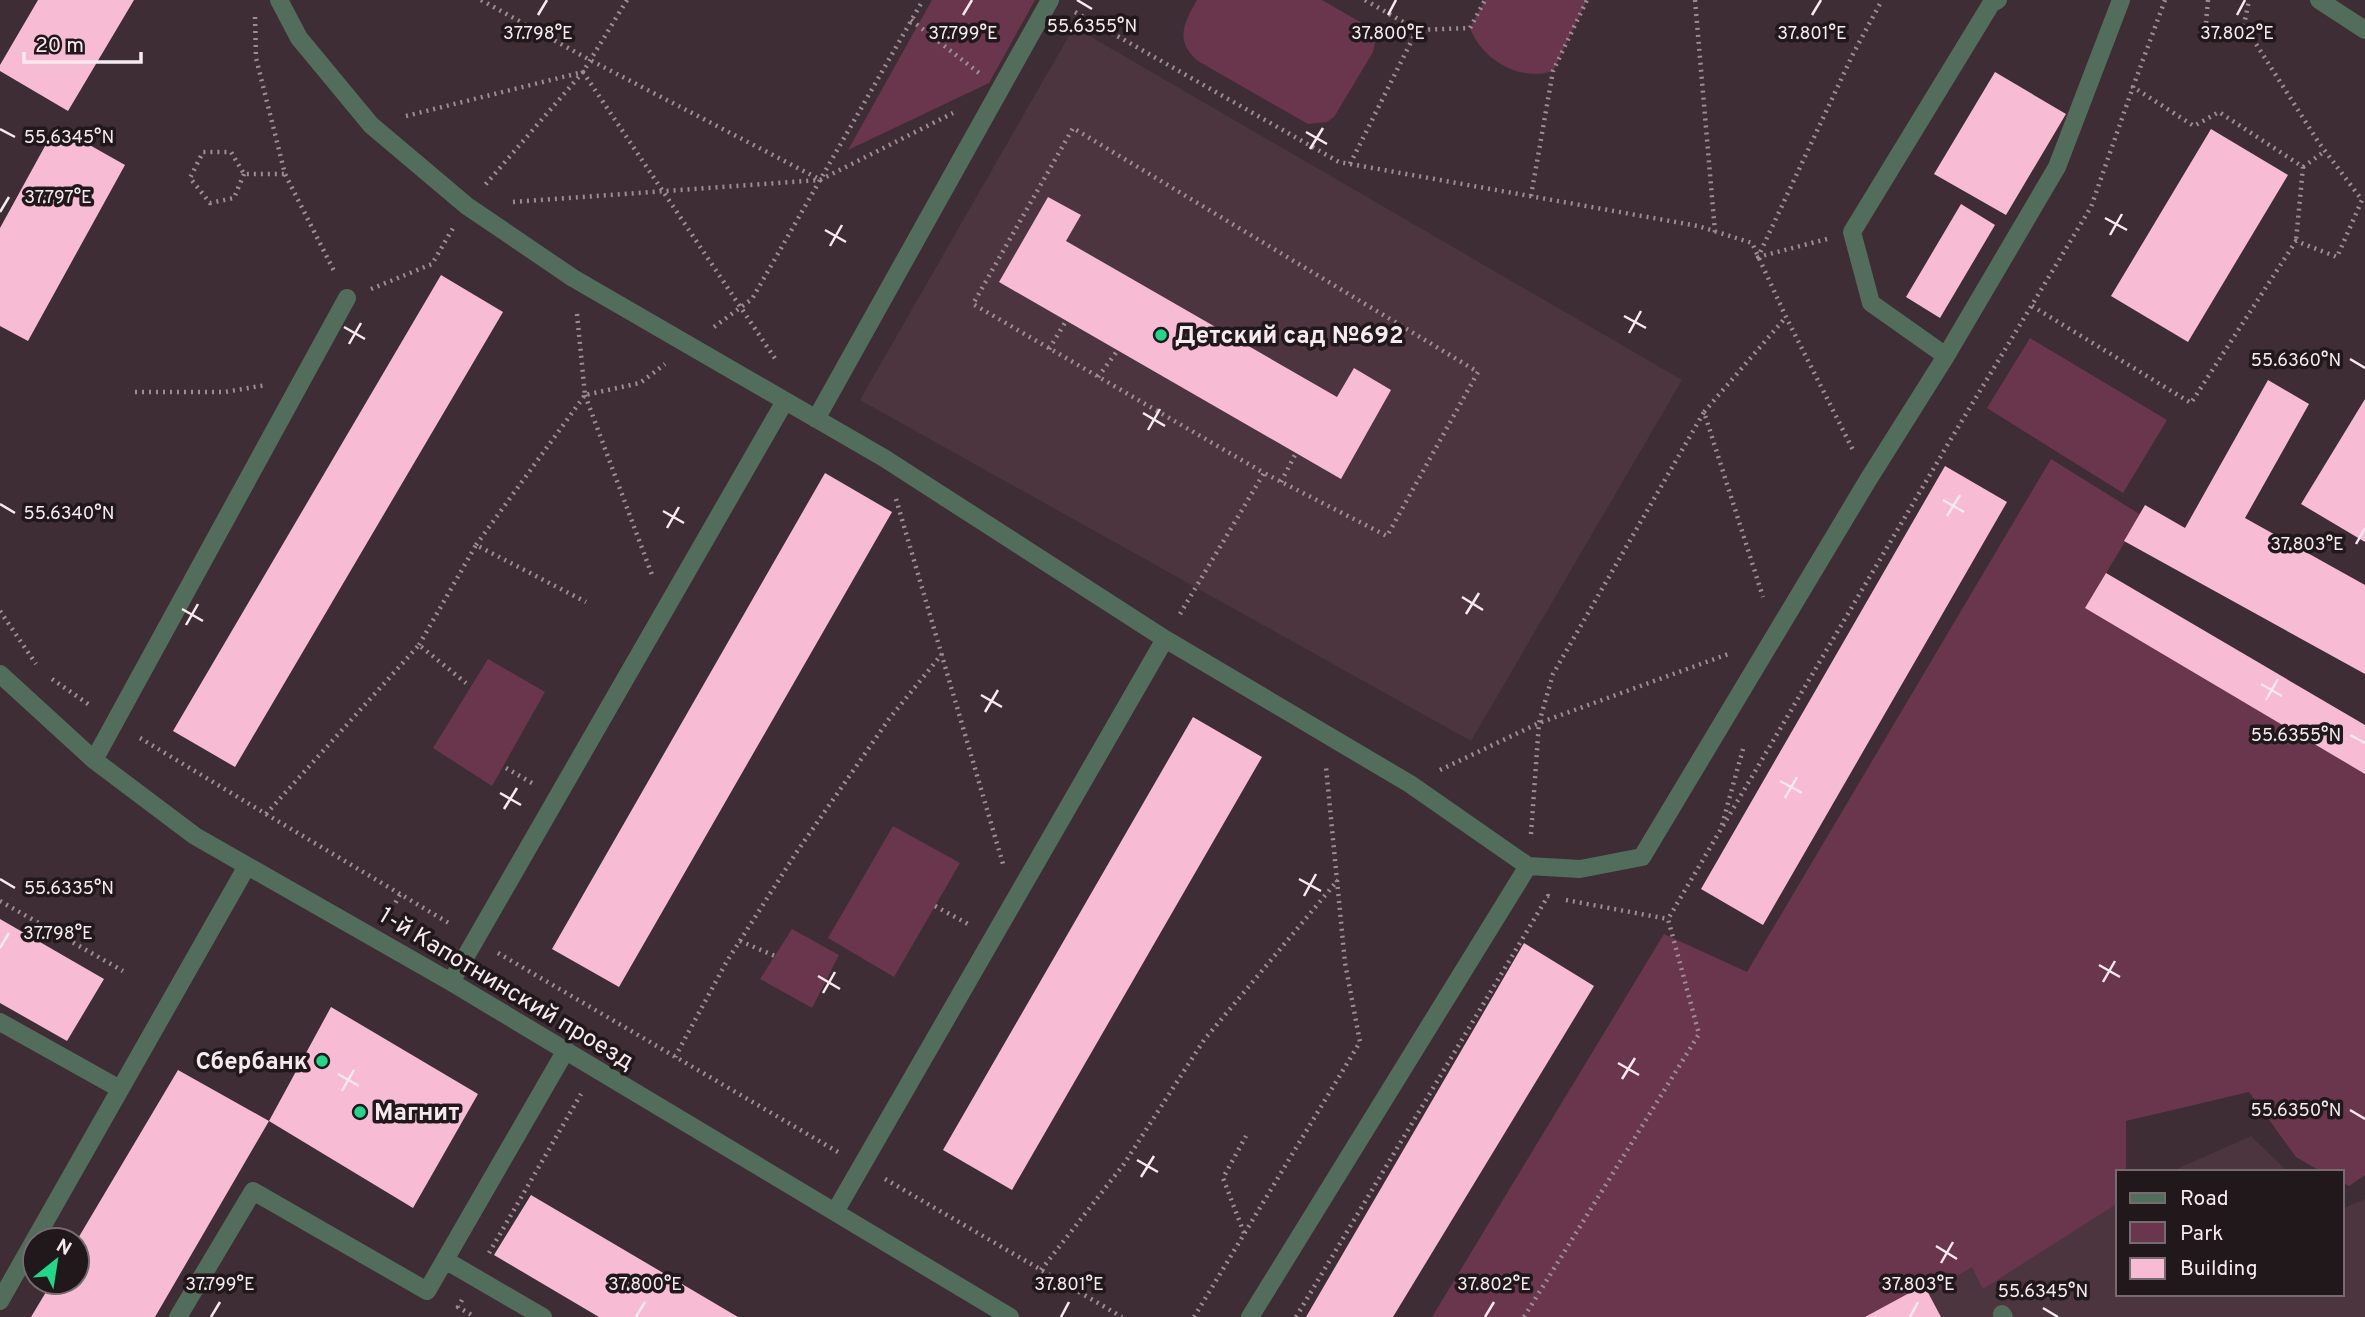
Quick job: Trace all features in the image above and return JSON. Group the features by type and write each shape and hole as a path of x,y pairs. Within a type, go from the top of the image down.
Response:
{"street":[{"path":"279,0 299,38 371,124 467,206 573,278 884,458 1165,639 1410,784 1528,866 1580,869 1642,857 1868,480 1946,356 2057,167 2121,0"},
{"path":"1946,356 1871,303 1852,232 1991,4 1998,0"},
{"path":"2319,0 2365,30"},
{"path":"816,419 1000,90 1057,3"},
{"path":"94,760 347,298"},
{"path":"451,982 785,401"},
{"path":"835,1212 1165,639"},
{"name":"1-й Капотнинский проезд","path":"0,674 94,760 195,836 451,982 1010,1317"},
{"path":"0,1301 247,866"},
{"path":"1250,1317 1528,866"},
{"path":"0,1022 120,1089"},
{"path":"178,1317 253,1191 427,1291 566,1050"},
{"path":"445,1260 543,1317"}],"path":[{"path":"481,0 820,180"},
{"path":"254,12 256,58 285,174 347,298 432,264 467,206 583,72 627,0"},
{"path":"266,814 419,645 476,545 585,395 640,383 751,299 923,0"},
{"path":"1365,0 1417,30 1470,29 1485,0"},
{"path":"1531,196 1553,71 1587,0"},
{"path":"1695,0 1716,232"},
{"path":"1758,257 1853,54 1882,0"},
{"path":"1524,1317 1699,1034 1668,919 2091,207 2165,0"},
{"path":"2208,0 2206,23 2227,32 2244,25"},
{"path":"2249,0 2244,25 2325,151 2362,200 2337,257 2296,241"},
{"path":"1057,3 1339,162 1698,226 1752,243 1868,480"},
{"path":"467,206 820,180 1000,90 911,20"},
{"path":"1350,164 1417,30"},
{"path":"371,124 583,72"},
{"path":"583,72 778,362"},
{"path":"2133,87 2194,126 2219,112 2303,167"},
{"path":"1073,128 1478,372 1387,536 1264,473 1098,377 973,304 1073,128"},
{"path":"2032,306 2190,403 2296,241 2303,167 2325,151"},
{"path":"203,152 231,152 244,174 234,198 209,203 190,178 203,152"},
{"path":"244,174 285,174"},
{"path":"1758,257 1852,232"},
{"path":"573,278 585,395 665,609"},
{"path":"1528,866 1539,723 1553,674 1704,412 1786,317"},
{"path":"1049,349 1066,320"},
{"path":"1098,377 1118,351"},
{"path":"135,392 225,392 303,379"},
{"path":"1410,784 1539,723 1775,637 1704,412"},
{"path":"1281,482 1296,453"},
{"path":"884,458 1014,901"},
{"path":"1165,639 1264,473"},
{"path":"476,545 586,602"},
{"path":"0,611 39,670"},
{"path":"419,645 467,683"},
{"path":"675,1056 740,941 796,853 889,719 942,654"},
{"path":"50,677 115,723 266,814 1122,1317"},
{"path":"1194,1317 1360,1042 1345,963 1339,879 1322,731"},
{"path":"1041,1270 1124,1164 1204,1040 1339,879"},
{"path":"1296,1317 1548,896 1668,919"},
{"path":"0,901 123,971"},
{"path":"935,906 993,938"},
{"path":"740,941 775,956"},
{"path":"475,1317 464,1314 458,1307 585,1087"},
{"path":"1244,1234 1223,1178 1246,1136"}],"shaded area":[{"path":"1074,27 1682,380 1471,741 860,400"},
{"path":"2251,1136 2286,1170 2174,1170"},
{"path":"2116,1196 2116,1296 2344,1296 2344,1208 2365,1199 2365,1317 1779,1317"}],"green space":[{"path":"932,0 1035,0 989,83 848,150"},
{"path":"1197,0 1322,0 1367,26 1375,43 1373,52 1334,117 1327,122 1308,124 1198,61 1191,54 1186,46 1184,32 1188,16"},
{"path":"1485,0 1587,0 1553,71 1540,74 1515,71 1483,50 1470,28"},
{"path":"2030,338 2167,420 2123,493 1987,408"},
{"path":"2051,459 2141,515 2090,600 2365,767 2365,1175 2349,1186 2344,1183 2344,1170 2319,1170 2296,1157 2249,1092 2126,1121 2126,1170 2116,1170 2116,1204 1983,1289 1972,1267 1888,1317 1432,1317 1664,934 1747,972"},
{"path":"488,659 545,692 492,786 433,748"},
{"path":"893,826 960,863 894,977 828,938"},
{"path":"792,929 839,955 812,1008 760,979"}],"building":[{"path":"38,0 134,0 68,111 0,71 0,65"},
{"path":"1995,72 2066,114 2006,215 1934,174"},
{"path":"56,126 125,165 28,341 0,326 0,228"},
{"path":"2211,129 2288,175 2188,342 2111,296"},
{"name":"Детский сад №692","path":"1048,197 1081,215 1066,241 1337,397 1354,368 1391,390 1341,479 999,282"},
{"path":"1961,204 1995,225 1940,318 1906,297"},
{"path":"441,275 503,312 235,767 173,731"},
{"path":"2268,380 2309,404 2245,518 2365,585 2365,674 2124,541 2145,505 2185,528"},
{"path":"2365,399 2365,542 2301,504"},
{"path":"1945,466 2007,502 1763,925 1701,889"},
{"path":"825,473 892,512 619,987 552,949"},
{"path":"2106,573 2365,725 2365,774 2085,608"},
{"path":"1193,717 1262,757 1012,1190 943,1150"},
{"path":"0,919 104,979 67,1041 0,1003"},
{"path":"1524,943 1594,986 1393,1317 1306,1317"},
{"path":"331,1007 478,1094 413,1208 269,1121"},
{"path":"178,1070 269,1121 155,1317 31,1317 44,1296 91,1296 91,1226 85,1226"},
{"path":"531,1195 738,1317 599,1317 494,1255"},
{"path":"1924,1285 1941,1317 1865,1317"}],"place":[{"name":"Детский сад №692","path":"1161,335"},
{"name":"Сбербанк","path":"322,1061"},
{"name":"Магнит","path":"360,1112"}]}
